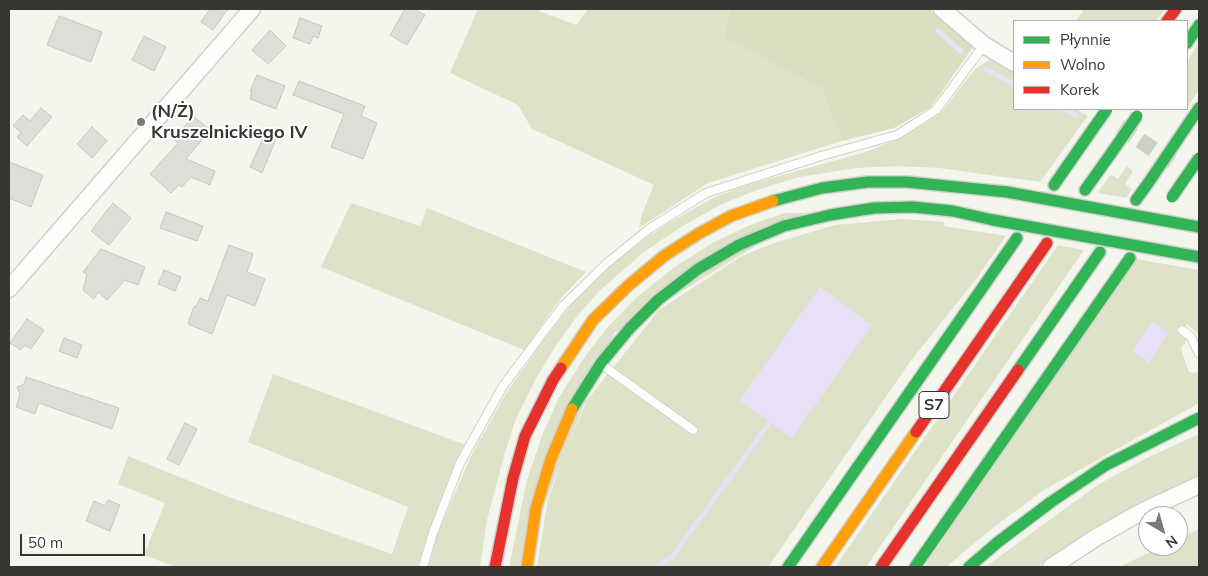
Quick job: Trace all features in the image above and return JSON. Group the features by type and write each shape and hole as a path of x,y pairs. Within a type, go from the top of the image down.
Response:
{"highway":[{"path":"1168,20 1176,9"},
{"path":"1188,42 1199,25"},
{"path":"1136,200 1199,108"},
{"path":"1054,185 1106,110"},
{"path":"1085,190 1139,112"},
{"path":"1170,201 1199,158"},
{"path":"495,567 513,478 526,436 553,380 593,320 629,285 664,256 731,216 774,201 822,188 868,182 908,182 1007,192 1199,226"},
{"path":"527,567 536,508 551,459 572,409 601,363 630,328 658,300 698,269 739,245 784,226 830,215 874,208 913,207 953,211 993,220 1199,256"},
{"path":"788,567 1016,238"},
{"name":"S7","path":"822,567 1047,244"},
{"path":"881,567 1100,252"},
{"path":"915,567 1130,258"},
{"path":"969,567 998,542 1051,502 1106,465 1199,418"}],"street":[{"path":"9,289 252,9"},
{"path":"942,9 984,45 1013,62"},
{"path":"1051,567 1141,512 1199,484"}],"lane":[{"path":"423,567 433,533 460,464 503,386 563,306 607,263 649,229 706,193 822,156 897,135 936,110 984,45"},
{"path":"1182,330 1191,337 1199,354"},
{"path":"601,363 693,430"}],"green space":[{"path":"478,9 534,9 576,25 588,9 731,9 723,38 821,88 842,141 708,183 639,228 642,214 654,185 532,129 518,105 450,73"},
{"path":"731,9 930,9 973,47 931,107 894,128 842,141 821,88 723,38"},
{"path":"1084,9 1165,9 1157,20 1077,20"},
{"path":"1199,42 1199,90 1188,106 1188,59"},
{"path":"992,58 1013,70 1013,110 1078,110 1088,116 1040,182 939,168 896,166 856,168 799,177 757,190 720,205 681,227 644,252 598,292 575,319 537,377 515,421 504,456 487,520 480,567 428,567 437,535 471,456 505,395 546,336 578,297 604,271 633,247 669,223 715,197 746,185 866,152 900,138 939,115 975,69"},
{"path":"1127,166 1133,171 1125,184 1132,189 1126,198 1098,193 1111,174 1118,179"},
{"path":"351,203 420,226 427,208 586,272 561,298 524,350 321,267"},
{"path":"784,213 809,213 614,333 519,567 509,567 527,480 542,436 558,399 586,355 607,328 636,298 673,268 714,242 748,226"},
{"path":"902,219 944,222 944,226 1006,236 977,278 910,362 768,567 537,567 548,499 584,404 659,310 740,257 771,244 835,225"},
{"path":"1058,245 1084,250 866,567 835,567"},
{"path":"1136,259 1199,270 1199,335 1187,324 1181,333 1187,339 1181,349 1189,372 1199,371 1199,403 1044,490 994,527 946,567 924,567"},
{"path":"273,374 466,445 428,534 417,567 176,567 144,555 165,503 118,484 128,456 229,497 392,554 408,507 248,442"},
{"path":"1199,434 1199,477 1163,493 1090,532 1037,567 985,567 1099,484 1147,458"},
{"path":"1199,529 1199,567 1119,567 1142,556 1188,556 1188,534"}],"shaded area":[{"path":"820,287 872,325 792,438 740,400"},
{"path":"1153,321 1168,333 1148,363 1132,350"}],"building":[{"path":"210,9 228,9 213,30 201,22"},
{"path":"405,9 414,9 425,15 407,45 390,35"},
{"path":"59,16 102,32 91,62 47,45"},
{"path":"300,18 322,26 318,38 313,36 310,44 293,38"},
{"path":"270,30 286,46 268,64 252,50"},
{"path":"144,36 166,47 154,71 132,60"},
{"path":"257,75 285,86 276,109 250,99 252,91 250,91"},
{"path":"299,81 365,106 361,116 377,123 363,159 331,147 344,114 293,95"},
{"path":"41,108 52,117 27,146 17,137 21,132 13,126 23,115 30,121"},
{"path":"193,116 210,130 186,159 215,171 210,185 191,177 182,187 179,185 171,193 150,174 178,143 174,139"},
{"path":"92,127 107,141 92,158 77,144"},
{"path":"265,134 276,139 262,173 250,167"},
{"path":"9,162 43,175 31,207 9,198"},
{"path":"113,203 131,218 109,245 91,231"},
{"path":"166,212 203,226 197,241 160,228"},
{"path":"229,245 253,254 247,272 265,279 255,306 227,295 212,334 188,324 194,306 196,307 200,298 208,301"},
{"path":"101,249 145,267 138,285 125,280 107,300 98,292 94,299 83,290 87,274 83,272"},
{"path":"164,270 181,277 175,291 158,284"},
{"path":"27,319 44,330 31,349 25,345 21,350 10,343"},
{"path":"64,338 82,345 77,358 59,351"},
{"path":"26,377 119,408 112,429 39,403 35,414 16,407 20,394 17,387 24,384"},
{"path":"185,423 197,429 179,465 167,459"},
{"path":"108,500 120,505 110,531 86,521 94,501 105,506"}],"waterway":[{"path":"938,31 961,51"},
{"path":"986,69 1013,83"},
{"path":"1065,110 1076,115"},
{"path":"658,567 672,557 770,422"}],"tunnel":[{"path":"1120,127 1172,162"}],"traffic: fast":[{"path":"1188,42 1199,25"},
{"path":"1176,142 1199,108"},
{"path":"1086,139 1106,110"},
{"path":"1110,155 1137,116"},
{"path":"1054,185 1086,139"},
{"path":"1149,182 1176,142"},
{"path":"1085,190 1110,155"},
{"path":"1172,197 1199,158"},
{"path":"773,201 822,188 868,182 907,182 1007,192"},
{"path":"1136,200 1149,182"},
{"path":"1007,192 1199,227"},
{"path":"572,409 601,363 630,328 658,300 698,269 739,245 784,226 830,215 874,208 913,207 953,211 993,220"},
{"path":"993,220 1199,257"},
{"path":"788,567 1017,238"},
{"path":"1018,370 1100,252"},
{"path":"915,567 1130,258"},
{"path":"969,567 998,542 1051,502 1106,465 1199,418"}],"traffic: slow":[{"path":"561,368 593,320 629,285 664,256 731,216 773,201"},
{"path":"527,567 536,508 551,459 572,409"},
{"path":"822,567 916,432"}],"traffic: jam":[{"path":"1168,20 1176,9"},
{"path":"916,432 1047,243"},
{"path":"495,567 513,478 525,436 561,368"},
{"path":"881,567 1018,370"}],"place":[{"name":"(N/Ż) Kruszelnickiego IV","path":"141,122"}]}
